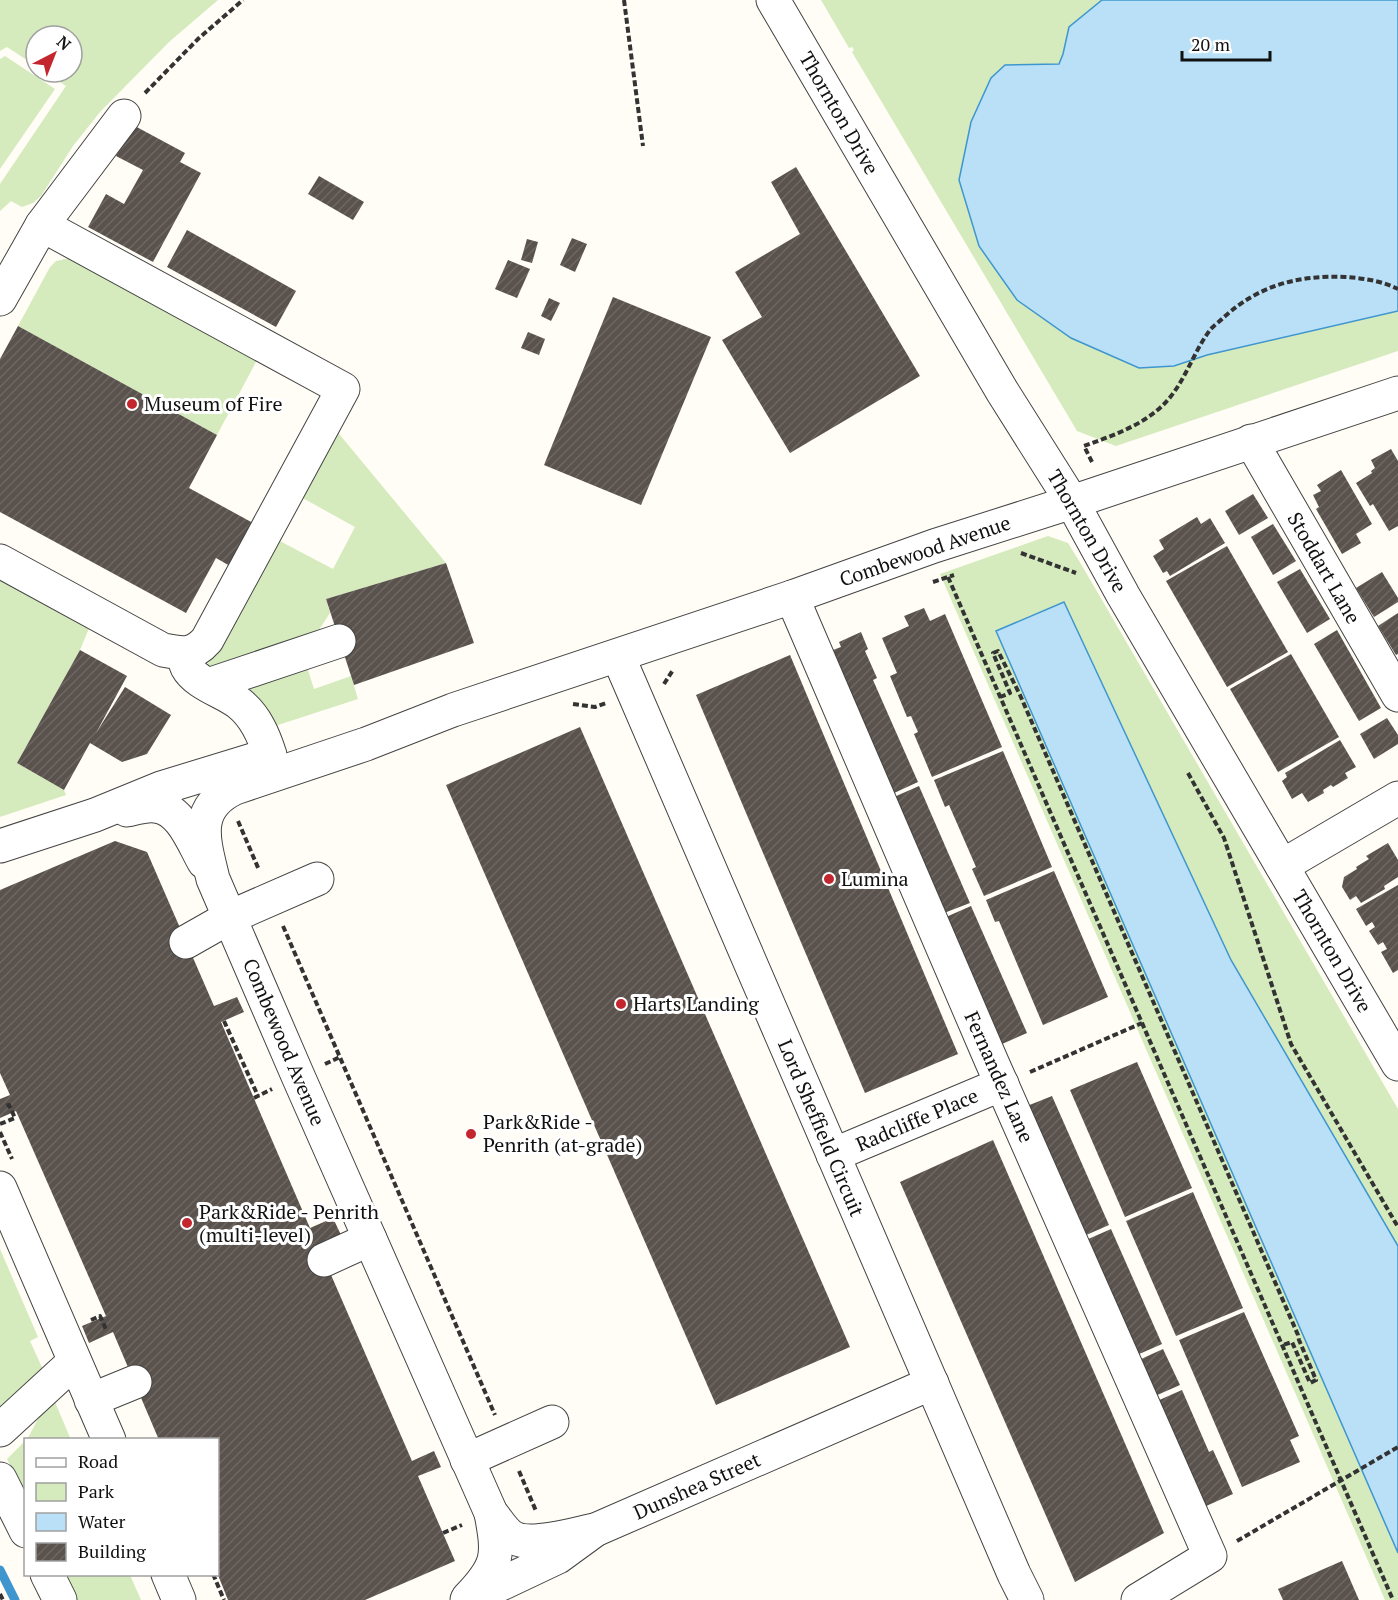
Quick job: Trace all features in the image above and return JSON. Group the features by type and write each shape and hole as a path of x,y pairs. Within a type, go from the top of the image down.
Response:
{"street":[{"name":"Thornton Drive","path":"773,0 1002,392 1072,502 1123,595 1398,1064"},
{"path":"0,299 8,265 42,225 124,116"},
{"path":"0,561 164,650 183,654 199,649 207,640 343,389 42,225"},
{"name":"Combewood Avenue","path":"467,1600 493,1567 495,1543 480,1518 467,1460 213,879 204,829 209,809 224,793 235,788 366,744 453,710 792,597 934,546 1398,393"},
{"name":"Stoddart Lane","path":"1251,441 1398,695"},
{"name":"Fernandez Lane","path":"792,597 1002,1084 1210,1556"},
{"path":"208,685 339,641"},
{"path":"183,654 187,667 198,679 242,705 263,735 270,755"},
{"name":"Lord Sheffield Circuit","path":"618,656 1027,1600"},
{"name":"Combewood Avenue","path":"0,846 95,815 162,788 270,755 367,727 453,710"},
{"path":"1282,866 1398,798"},
{"path":"95,815 152,805 171,811 186,829 213,879"},
{"path":"186,942 230,917 317,879"},
{"name":"Radcliffe Place","path":"833,1155 1002,1084"},
{"path":"0,1188 108,1438"},
{"path":"324,1260 370,1239"},
{"path":"0,1430 74,1362"},
{"path":"91,1400 135,1382"},
{"name":"Dunshea Street","path":"467,1600 558,1557 595,1530 932,1383"},
{"path":"467,1460 552,1422"},
{"path":"0,1479 24,1527"},
{"name":"Combewood Avenue","path":"480,1518 514,1538 524,1541 549,1539 595,1530"},
{"path":"1138,1600 1210,1556"},
{"path":"48,1576 60,1600"},
{"path":"168,1576 179,1600"}],"path":[{"path":"124,116 199,38 243,0"},
{"path":"624,0 644,146"},
{"path":"1092,462 1084,446 1127,429 1161,407 1171,397 1211,329 1252,296 1277,285 1303,278 1329,276 1364,278 1398,289"},
{"path":"934,546 1393,1600"},
{"path":"1000,697 1010,693 993,653 998,651 1020,695 1149,989 1316,1380 1310,1383 1292,1342 1283,1346"},
{"path":"237,818 537,1515"},
{"path":"224,1021 258,1096"},
{"path":"1002,1084 1142,1023"},
{"path":"0,1124 15,1118 9,1105 5,1106"},
{"path":"83,1323 100,1316 105,1327 102,1328"},
{"path":"1210,1556 1398,1448"},
{"path":"443,1533 480,1518"},
{"path":"213,1576 225,1600"},
{"path":"0,1594 3,1600"}],"green space":[{"path":"0,0 218,0 169,42 100,112 73,146 41,196 33,203 22,207 11,201 0,211 0,184 66,86 63,84 84,84 84,24 24,24 24,58 7,47 0,51"},
{"path":"821,0 1398,0 1398,351 1116,446 1077,431 852,52 854,50 852,47 849,48"},
{"path":"5,56 24,69 24,84 47,84 55,89 0,169 0,59"},
{"path":"70,258 257,360 217,435 18,326 50,267 56,261"},
{"path":"335,429 446,563 326,599 330,613 313,639 205,669 276,539 333,569 355,527 299,496"},
{"path":"1048,536 1068,543 1081,564 1398,1109 1398,1600 1385,1600 940,574"},
{"path":"0,575 90,626 80,650 17,763 64,790 66,795 0,817"},
{"path":"306,664 314,689 351,676 358,699 275,726 236,687"},
{"path":"0,1249 38,1337 30,1341 45,1374 0,1412"},
{"path":"55,1402 70,1438 28,1438 39,1417"},
{"path":"24,1442 24,1494 7,1459"},
{"path":"65,1576 130,1576 141,1600 77,1600"}],"water":[{"path":"1102,0 1398,0 1398,311 1207,355 1174,366 1139,368 1071,338 1017,300 979,246 959,180 971,122 991,78 1005,65 1059,64 1069,27"},
{"path":"1064,602 1231,960 1398,1246 1398,1553 996,631"}],"building":[{"path":"133,125 185,153 180,162 201,173 153,262 88,227 106,194 124,204 143,170 116,156"},
{"path":"796,167 920,376 790,453 722,340 762,317 735,272 800,234 771,182"},
{"path":"319,176 364,202 353,220 308,194"},
{"path":"187,230 296,291 276,327 167,267"},
{"path":"572,238 587,244 575,272 560,265"},
{"path":"527,239 538,242 532,263 521,260"},
{"path":"508,260 530,269 517,298 495,289"},
{"path":"613,297 711,337 641,505 544,465"},
{"path":"549,298 560,303 551,321 541,316"},
{"path":"18,326 217,435 189,488 253,523 230,566 216,558 186,613 0,512 0,359"},
{"path":"528,332 545,339 539,355 521,348"},
{"path":"1391,449 1398,461 1398,526 1389,531 1373,504 1370,506 1356,483 1372,473 1371,471 1375,468 1371,460"},
{"path":"1341,470 1372,524 1356,534 1361,543 1342,554 1316,509 1319,507 1313,495 1321,491 1317,485"},
{"path":"1253,494 1268,518 1239,535 1225,511"},
{"path":"1197,517 1201,524 1210,518 1225,543 1170,576 1167,571 1163,573 1153,556 1164,549 1159,540"},
{"path":"1273,524 1296,561 1273,575 1251,537"},
{"path":"1227,546 1288,652 1227,687 1166,581"},
{"path":"446,563 474,643 354,685 326,599"},
{"path":"1300,569 1330,619 1307,633 1277,582"},
{"path":"1382,572 1398,598 1398,602 1374,617 1356,588"},
{"path":"924,608 930,621 945,614 1002,747 932,777 914,734 918,732 911,716 907,717 890,676 897,673 882,638 909,626 904,616"},
{"path":"1398,613 1398,654 1396,655 1378,626"},
{"path":"1337,630 1381,708 1359,721 1314,644"},
{"path":"861,632 868,649 865,651 877,678 873,680 918,782 892,794 834,663 838,661 833,650 841,647 839,642"},
{"path":"80,650 127,676 96,733 125,687 171,715 147,754 122,762 90,743 64,790 17,763"},
{"path":"1291,654 1339,737 1278,772 1230,689"},
{"name":"Lumina","path":"790,655 958,1054 865,1093 696,695"},
{"path":"1387,718 1398,735 1398,744 1374,759 1360,734"},
{"name":"Harts Landing","path":"580,727 850,1347 716,1405 446,785"},
{"path":"1340,740 1356,767 1345,773 1348,778 1333,787 1331,785 1323,790 1324,793 1308,802 1302,793 1292,799 1282,781 1287,777 1285,773"},
{"path":"1003,751 1052,867 984,896 972,869 976,867 949,805 945,807 934,780"},
{"path":"919,786 970,903 944,913 894,797"},
{"name":"Park&Ride - Penrith (multi-level)","path":"115,841 147,852 214,1006 237,997 244,1012 221,1022 310,1228 333,1218 341,1235 318,1245 412,1461 434,1451 441,1467 418,1476 455,1561 365,1600 228,1600 218,1576 219,1438 158,1438 113,1332 89,1343 82,1326 106,1316 16,1111 0,1118 0,1099 10,1095 0,1073 0,890"},
{"path":"1388,843 1398,860 1398,877 1384,886 1385,889 1361,903 1356,896 1350,900 1342,887 1344,877 1369,859 1366,856"},
{"path":"1054,871 1108,997 1043,1025 999,921 995,922 986,900"},
{"path":"1398,885 1398,970 1393,973 1381,952 1387,949 1383,942 1378,945 1369,931 1375,927 1372,922 1366,926 1356,909"},
{"path":"971,906 1027,1033 1002,1044 946,917"},
{"path":"1137,1062 1192,1188 1125,1217 1070,1090"},
{"path":"1052,1096 1109,1225 1084,1236 1027,1106"},
{"path":"993,1140 1164,1533 1075,1582 900,1182"},
{"path":"1193,1192 1243,1308 1176,1336 1126,1221"},
{"path":"1111,1229 1162,1344 1137,1355 1086,1240"},
{"path":"1244,1312 1299,1436 1290,1440 1300,1462 1242,1487 1179,1340"},
{"path":"1163,1349 1180,1385 1155,1396 1139,1360"},
{"path":"1182,1390 1209,1452 1213,1450 1233,1494 1204,1507 1157,1401"},
{"path":"1342,1561 1359,1600 1283,1600 1278,1589"}],"waterway":[{"path":"0,1570 15,1600"}],"place":[{"name":"Museum of Fire","path":"132,404"},
{"name":"Lumina","path":"829,879"},
{"name":"Harts Landing","path":"621,1004"},
{"name":"Park&Ride - Penrith (at-grade)","path":"471,1134"},
{"name":"Park&Ride - Penrith (multi-level)","path":"187,1223"}]}
